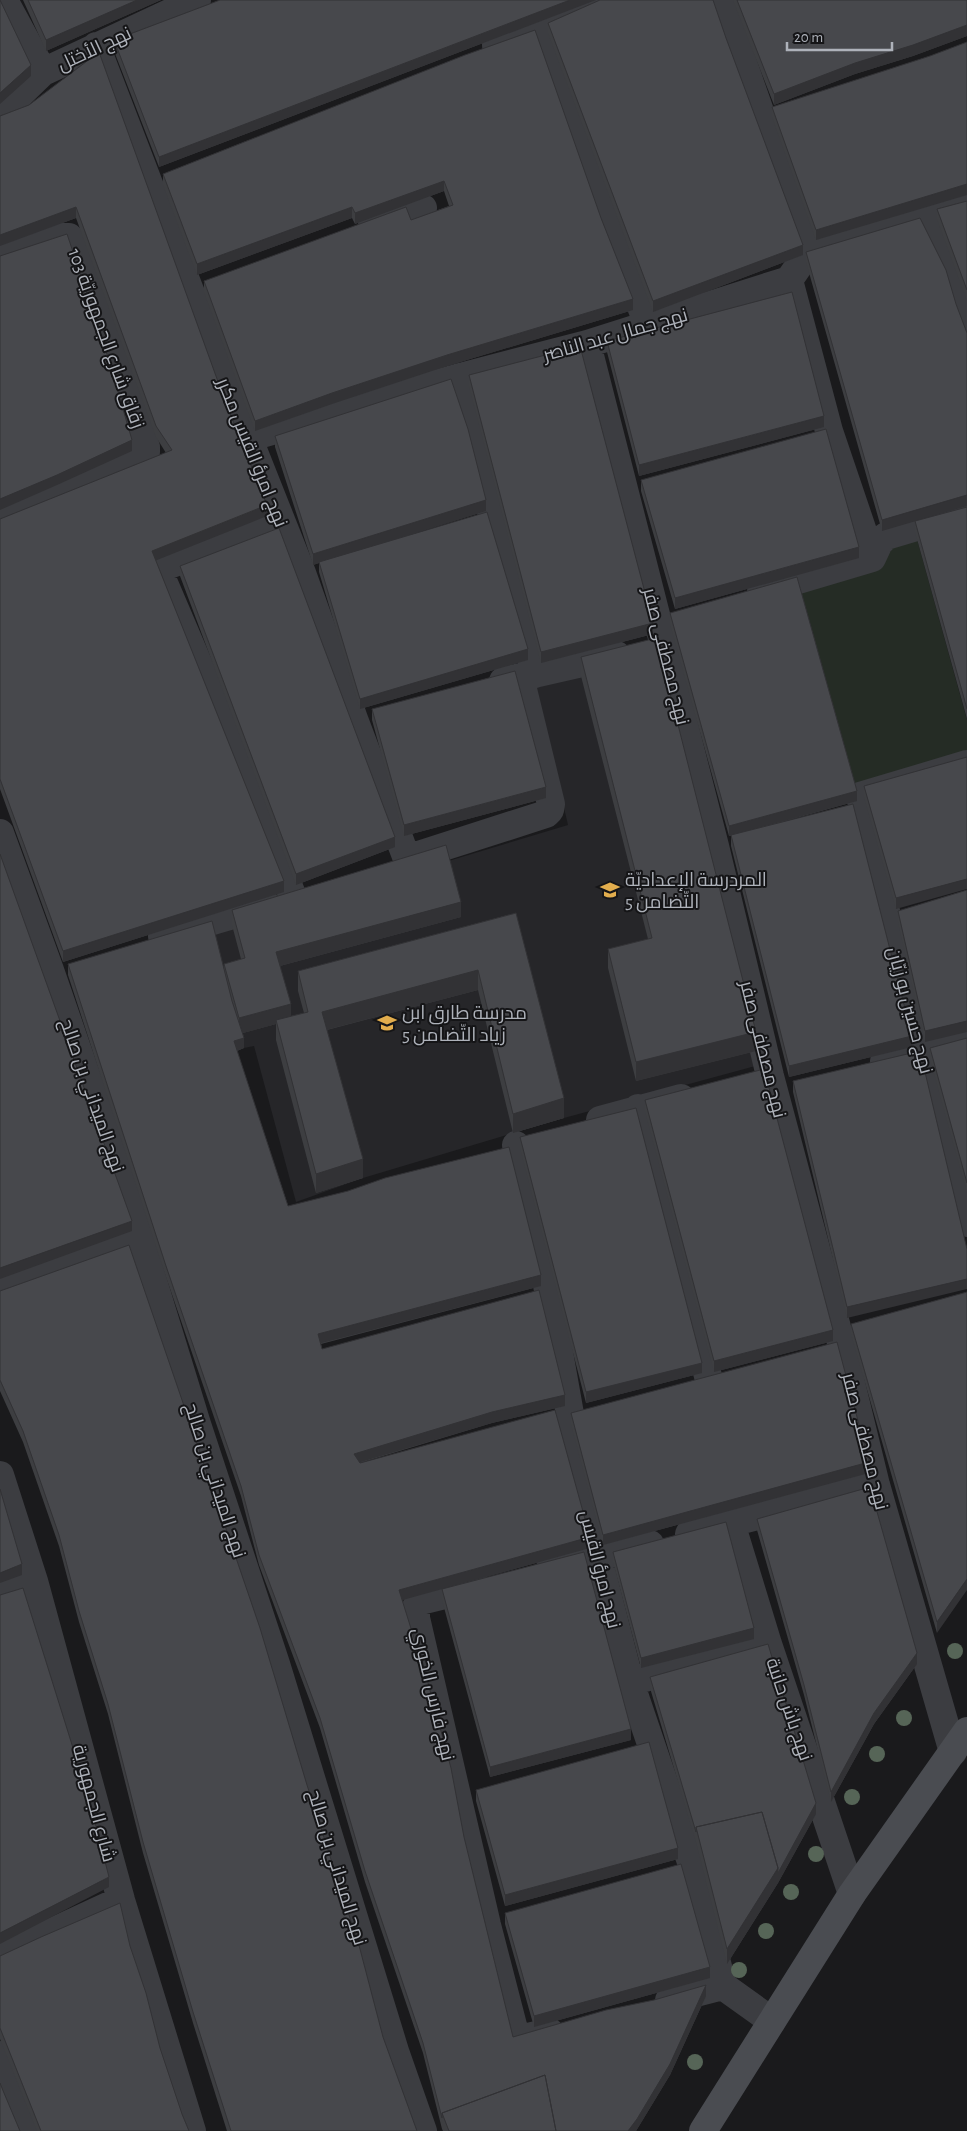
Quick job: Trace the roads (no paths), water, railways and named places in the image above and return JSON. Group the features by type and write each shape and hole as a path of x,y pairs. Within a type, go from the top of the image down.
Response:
{"street":[{"path":"4,0 43,72"},
{"name":"نهج الأختل","path":"0,107 12,102 43,72 197,0"},
{"path":"472,54 613,0"},
{"path":"721,0 810,251"},
{"path":"536,29 648,325"},
{"name":"نهج امرؤ القيس مكرر","path":"96,46 157,177 189,288 281,523 312,570 397,862 546,814 550,810 551,804 527,676"},
{"path":"760,112 787,103"},
{"path":"872,558 829,431 789,280 810,251 967,201"},
{"path":"348,233 423,208"},
{"path":"924,214 967,325"},
{"name":"زقاق شارع الجمهوريّة 103","path":"0,258 60,237 68,237 74,242 146,447 146,452 142,455 0,518"},
{"path":"189,288 217,278"},
{"name":"نهج جمال عبد الناصر","path":"248,438 460,377 587,344 789,280"},
{"name":"نهج مصطفى صفر","path":"587,344 624,491 667,627 715,846 770,1076 842,1346 876,1485 960,1741"},
{"path":"460,377 527,676"},
{"path":"801,439 829,431"},
{"path":"624,491 652,483"},
{"path":"733,599 872,558 879,543 886,536 967,512"},
{"path":"464,524 492,515"},
{"path":"134,944 302,894 240,760 161,576 161,571 164,567 281,523"},
{"path":"483,686 527,676 667,627"},
{"path":"354,719 381,712"},
{"path":"835,814 861,802 967,764"},
{"name":"نهج حسين بو زيّان","path":"861,802 888,920 967,1223"},
{"name":"نهج الميداني بن صالح","path":"0,833 50,970 141,1238 197,1424 276,1664 395,2051 423,2131"},
{"path":"715,846 743,838"},
{"path":"888,920 914,912"},
{"path":"50,970 78,961"},
{"path":"859,1067 967,1041"},
{"path":"742,1083 770,1076 789,1081 797,1080"},
{"path":"572,1128 638,1108 704,1092"},
{"path":"638,1108 709,1380"},
{"name":"نهج امرؤ القيس","path":"488,1153 526,1142 548,1290 570,1414 567,1427 630,1682 640,1745 691,1862 723,1986"},
{"path":"0,1291 141,1238"},
{"path":"520,1297 548,1290"},
{"path":"813,1353 842,1346 869,1335"},
{"path":"681,1387 737,1372"},
{"path":"542,1421 598,1407"},
{"name":"شارع الجمهورية","path":"0,1475 34,1582 122,1900 192,2131"},
{"name":"نهج فارس الخوري","path":"570,2026 519,2039 516,2036 487,1925 468,1798 416,1618 416,1606 421,1601 598,1558 876,1485"},
{"name":"نهج باش حانبة","path":"731,1523 768,1644 852,1894"},
{"path":"0,1595 34,1582"},
{"path":"630,1682 768,1644"},
{"path":"703,2131 852,1894 960,1741"},
{"path":"663,1871 691,1862"},
{"path":"0,1956 122,1900"},
{"path":"487,1925 515,1917"},
{"path":"647,2006 723,1986 772,2021"},
{"path":"0,2055 26,2131"}],"place":[{"name":"المردرسة الإعداديّة التّضامن 5","path":"610,890"},
{"name":"مدرسة طارق ابن زياد التّضامن 5","path":"387,1023"}]}
